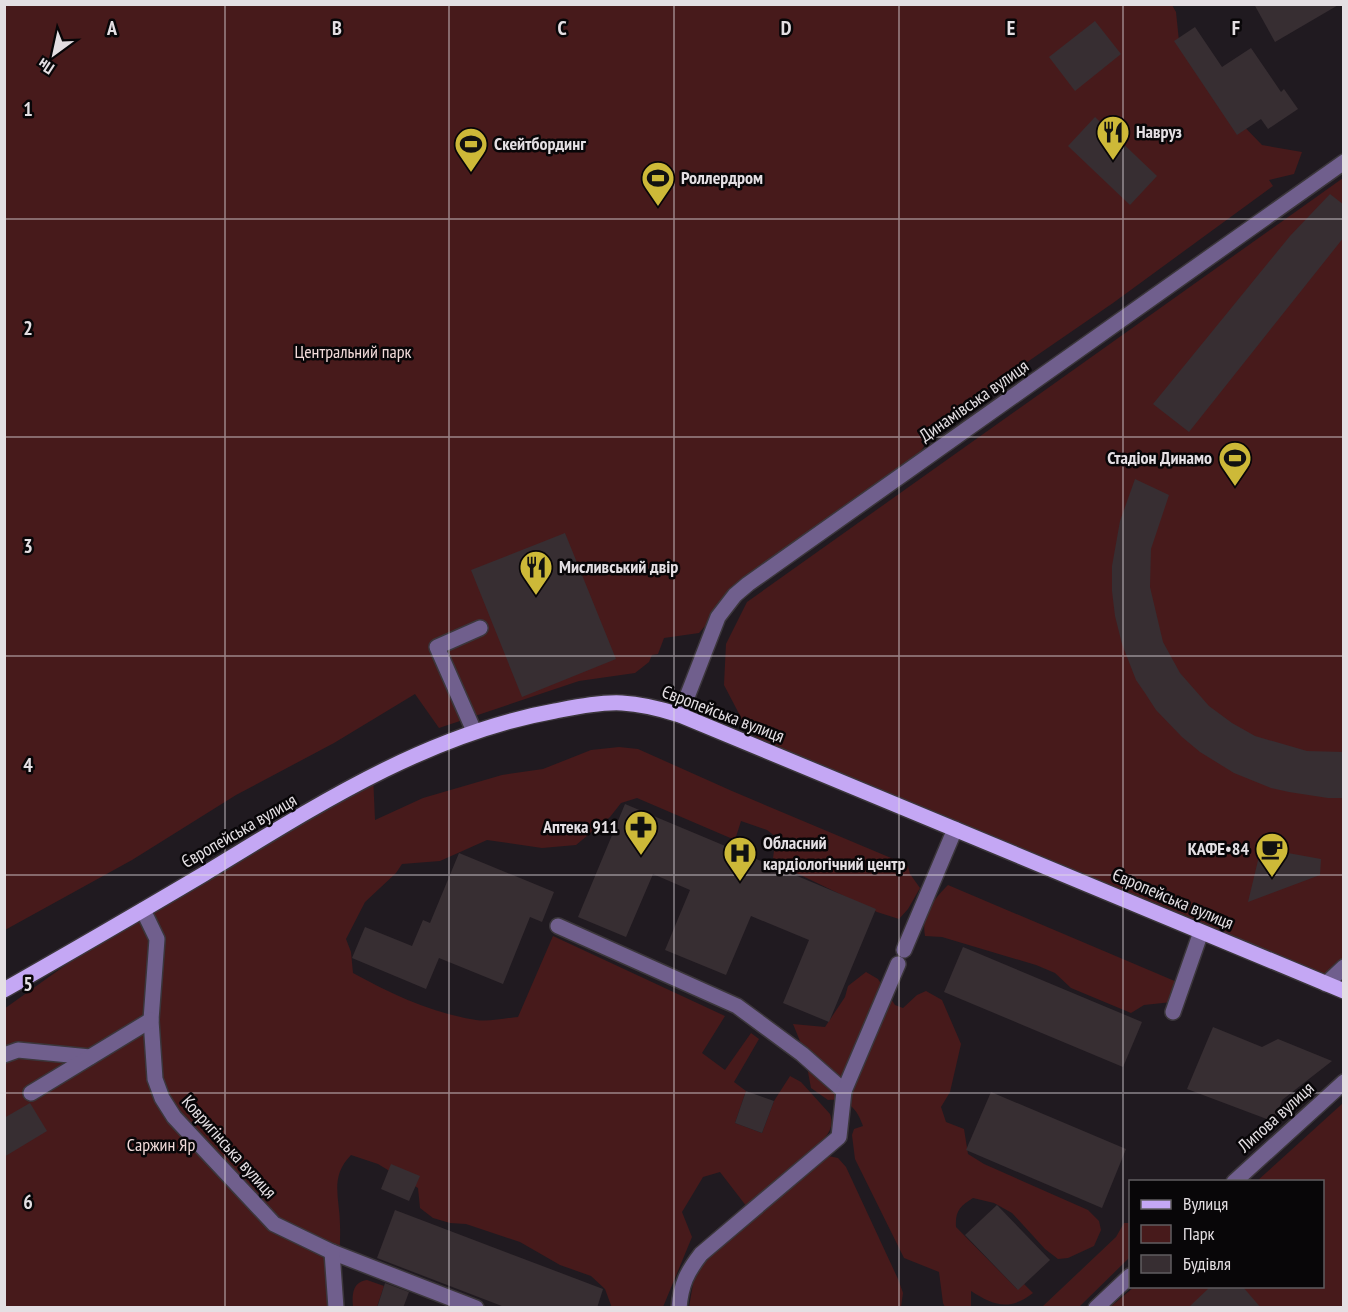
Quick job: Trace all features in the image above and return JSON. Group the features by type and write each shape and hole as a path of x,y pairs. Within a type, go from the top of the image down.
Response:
{"main road":[{"name":"Європейська вулиця","path":"4,990 373,775 422,752 494,724 549,712 612,703 635,704 680,715 1344,991"}],"street":[{"name":"Динамівська вулиця","path":"680,715 718,617 735,595 748,584 1344,162"},
{"path":"474,731 437,647 480,628"},
{"path":"679,1308 680,1295 687,1272 701,1254 838,1137 844,1091 955,829"},
{"name":"Ковригінська вулиця","path":"143,910 158,939 151,1020 154,1079 162,1098 187,1132 266,1218 280,1227 332,1251 476,1308"},
{"path":"558,926 737,1006 802,1054 844,1091"},
{"path":"1173,1012 1201,932"},
{"path":"1326,984 1344,967"},
{"path":"31,1093 151,1020"},
{"path":"4,1055 18,1050 90,1057"},
{"name":"Липова вулиця","path":"1236,1180 1344,1082"},
{"path":"332,1251 336,1308"},
{"path":"1096,1308 1129,1278"}],"green space":[{"name":"Центральний парк","path":"5,5 1172,5 1176,12 1179,41 1232,114 1262,145 1302,152 1294,174 1269,180 1273,186 1113,303 936,425 917,458 748,576 699,633 664,638 658,654 652,655 649,662 635,673 579,681 439,728 415,694 334,743 236,795 132,860 5,930"},
{"path":"1343,178 1343,985 791,765 747,729 724,685 726,644 747,602"},
{"name":"Саржин Яр","path":"619,747 638,749 903,863 908,866 910,874 920,888 908,909 899,919 877,912 784,867 773,858 776,837 767,830 741,821 735,840 637,798 621,803 610,817 576,845 542,848 487,840 440,861 402,864 396,873 365,902 346,939 351,952 353,973 397,995 444,1013 481,1020 518,1017 553,936 725,1016 702,1053 725,1070 751,1033 759,1039 734,1082 746,1091 735,1123 762,1133 774,1101 790,1076 801,1082 830,1114 829,1131 810,1152 838,1158 846,1167 898,1279 903,1293 901,1307 689,1307 694,1278 703,1263 746,1225 747,1207 720,1172 703,1177 682,1212 692,1237 663,1307 612,1308 605,1289 591,1276 560,1265 520,1242 466,1224 450,1223 433,1218 420,1208 418,1188 378,1164 351,1155 344,1163 338,1180 340,1245 334,1288 328,1307 5,1307 4,1009 143,910 373,775 375,820 423,798 502,775 543,769 591,750"},
{"path":"948,885 1177,982 1172,1002 1144,1005 1131,1013 1071,988 1055,973 1036,965 942,937 925,936 927,914"},
{"path":"866,972 878,979 895,1005 903,1008 917,995 926,991 942,1000 961,1044 950,1092 941,1107 946,1122 964,1129 968,1154 984,1164 1088,1210 1099,1221 1101,1230 1094,1246 1068,1258 1058,1259 1045,1249 1012,1213 994,1203 973,1198 962,1206 956,1217 956,1227 1017,1289 1024,1284 1033,1293 1025,1299 1009,1304 995,1303 971,1291 971,1307 945,1307 939,1272 904,1258 855,1159 852,1135 854,1129 863,1126 858,1114 850,1105 841,1101 828,1100 811,1088 804,1051 793,1024 825,1027 845,997 848,986"},
{"path":"1343,1103 1343,1307 1109,1308 1133,1288 1324,1288 1324,1180 1258,1180"},
{"path":"1124,1223 1129,1223 1129,1258 1079,1307 1042,1307 1116,1237"},
{"path":"367,1280 384,1286 377,1307 353,1307 353,1294 356,1286"}],"building":[{"path":"1254,4 1340,4 1275,42"},
{"path":"1095,21 1121,54 1075,91 1049,57"},
{"path":"1195,27 1222,67 1251,48 1281,92 1284,89 1298,109 1268,129 1261,119 1237,135 1174,41"},
{"name":"Навруз","path":"1095,117 1157,176 1130,205 1068,146"},
{"path":"1330,194 1344,205 1344,237 1189,432 1153,404 1290,236"},
{"path":"1135,479 1169,495 1151,549 1150,587 1163,642 1180,673 1209,706 1255,736 1307,751 1344,752 1344,798 1328,798 1271,788 1234,773 1200,752 1182,737 1156,710 1136,680 1122,644 1112,591 1112,566 1120,521"},
{"name":"Мисливський двір","path":"565,533 616,659 522,697 471,570"},
{"path":"625,804 876,909 829,1022 783,1003 809,940 751,916 726,975 665,950 690,890 653,874 626,937 578,917"},
{"path":"1261,848 1321,859 1320,875 1248,902"},
{"path":"459,853 554,892 542,922 530,917 503,984 439,958 426,989 352,958 365,927 412,946 423,920 430,923"},
{"path":"963,947 1142,1022 1123,1067 944,992"},
{"path":"1213,1027 1262,1047 1278,1039 1332,1061 1282,1100 1275,1122 1187,1089"},
{"path":"746,1091 774,1101 762,1133 735,1123"},
{"path":"991,1092 1126,1149 1102,1208 966,1150"},
{"path":"30,1103 47,1131 4,1157 4,1118"},
{"path":"391,1164 420,1176 409,1201 381,1189"},
{"path":"997,1205 1050,1260 1018,1290 965,1235"},
{"path":"395,1210 603,1289 597,1308 507,1308 377,1258"},
{"path":"385,1283 409,1292 403,1308 377,1308"},
{"path":"1209,1288 1244,1288 1261,1308 1188,1308"}],"place":[{"name":"Навруз","path":"1113,161"},
{"name":"Скейтбординг","path":"471,173"},
{"name":"Роллердром","path":"658,207"},
{"name":"Стадіон Динамо","path":"1235,487"},
{"name":"Мисливський двір","path":"536,596"},
{"name":"Аптека 911","path":"641,856"},
{"name":"КАФЕ•84","path":"1272,878"},
{"name":"Обласний кардiологiчний центр","path":"740,882"}]}
